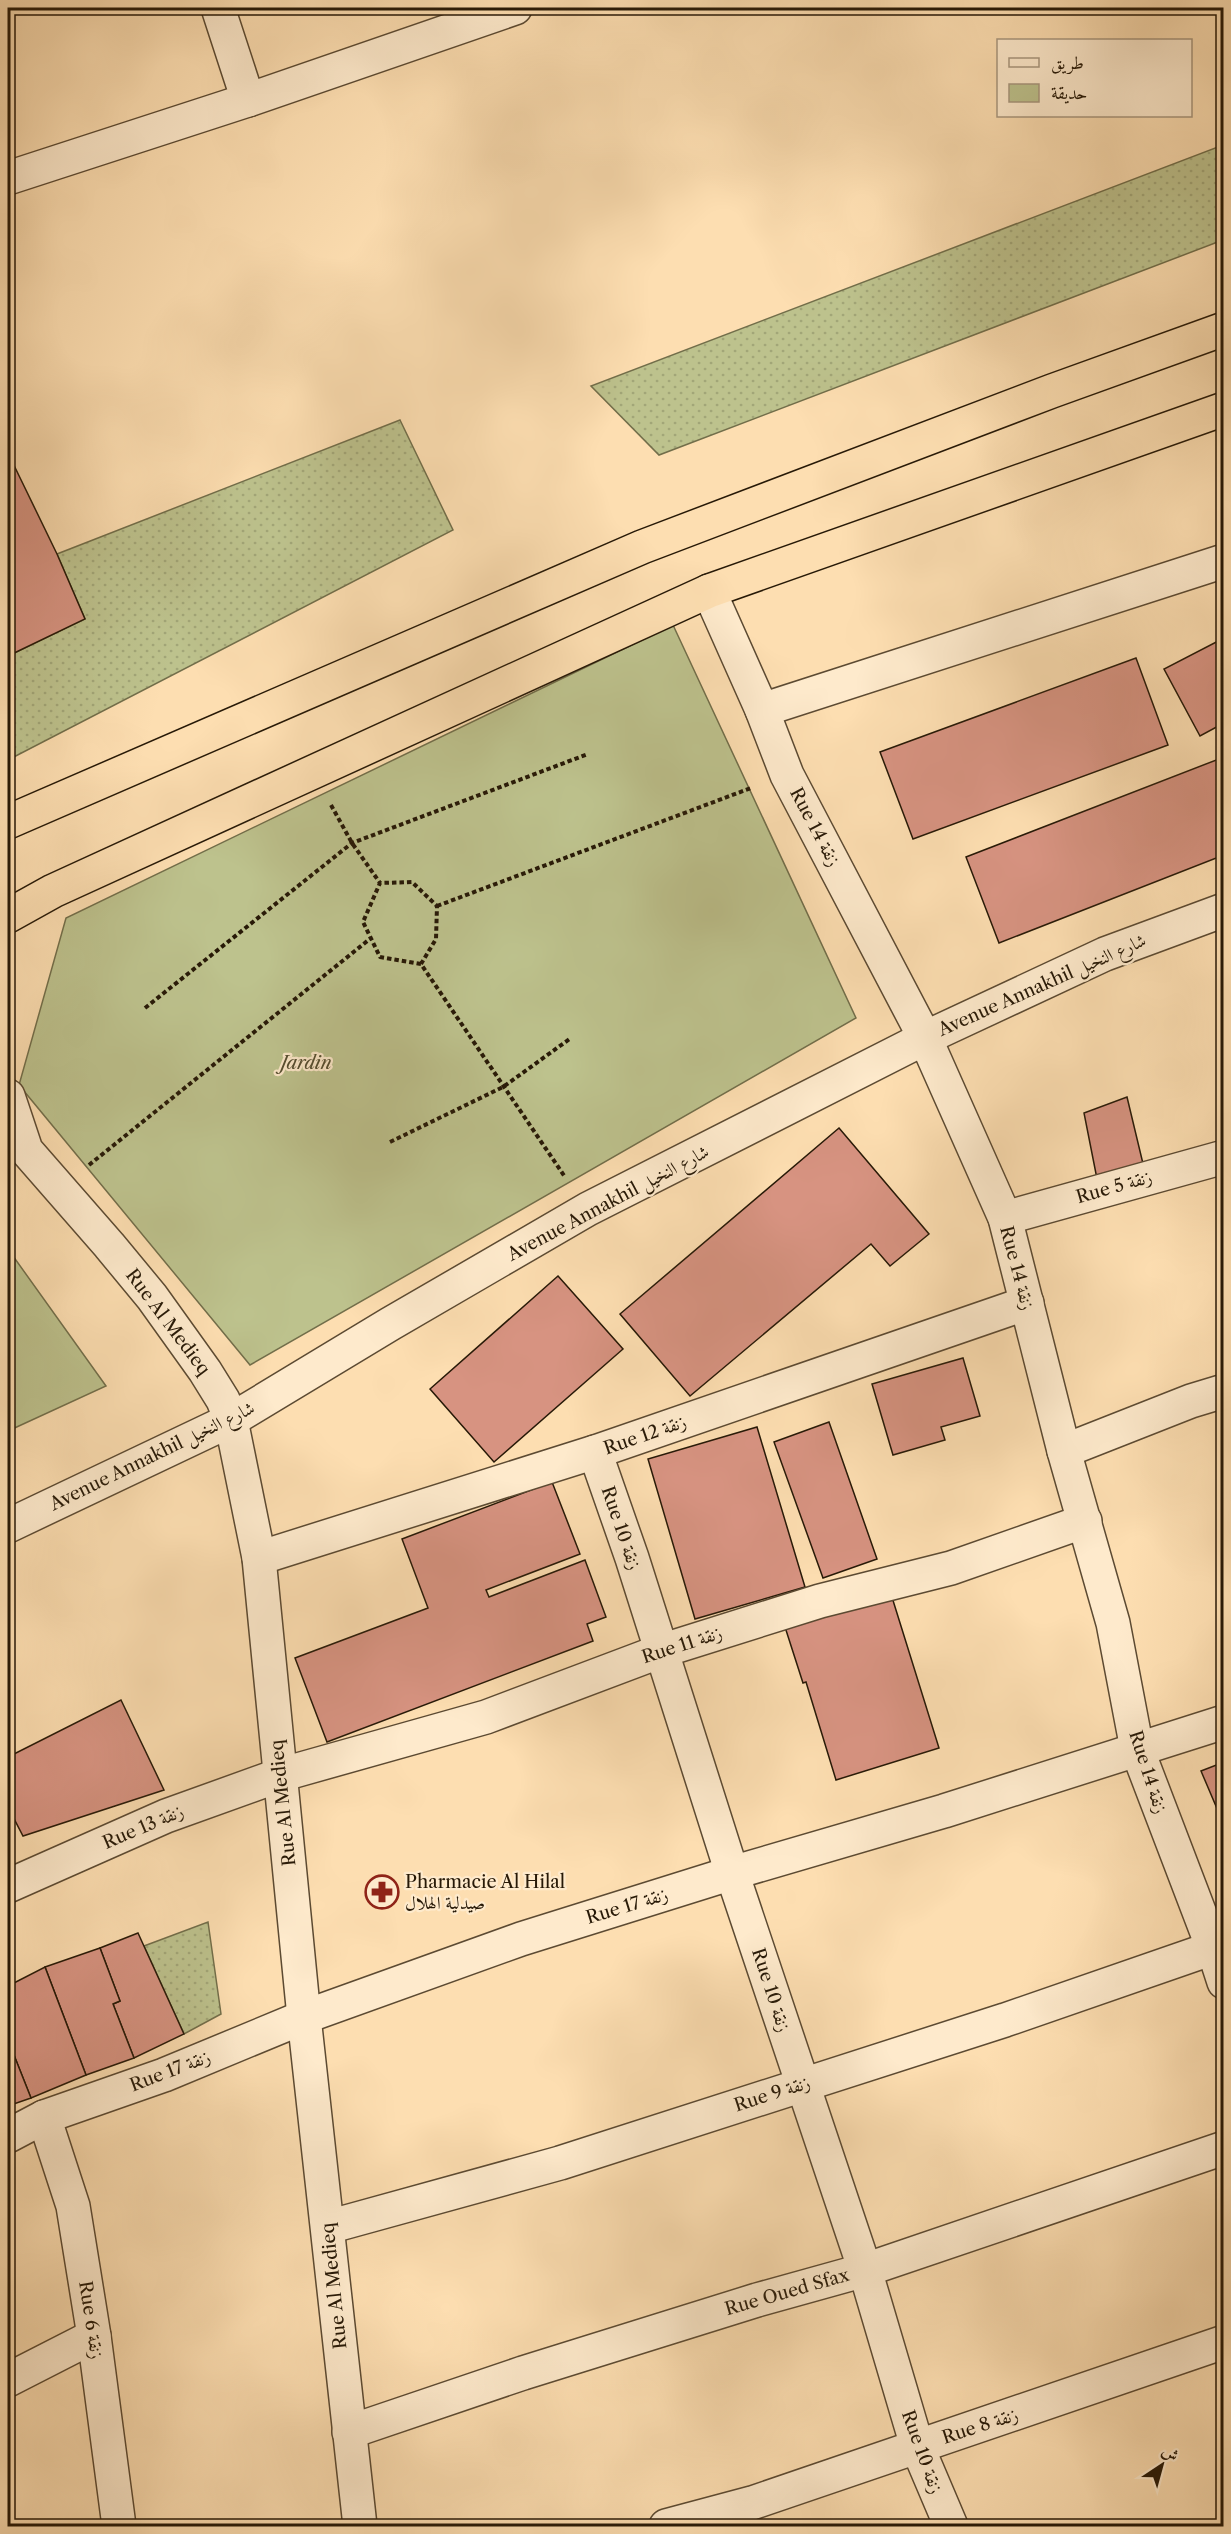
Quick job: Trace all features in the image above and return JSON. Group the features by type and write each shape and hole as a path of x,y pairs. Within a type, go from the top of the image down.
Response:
{"highway":[{"path":"8,822 642,547 1052,391 1224,329"},
{"path":"8,916 53,891 709,591 1224,409"}],"street":[{"path":"218,8 249,100"},
{"path":"8,178 249,100 514,8"},
{"path":"762,710 1224,561"},
{"name":"Rue 14 زنقة","path":"709,591 762,710 787,775 925,1038 1005,1218 1064,1451 1113,1623 1137,1749 1224,1982"},
{"name":"Avenue Annakhil شارع النخيل","path":"8,1526 231,1420 588,1209 925,1038 1105,954 1224,910"},
{"name":"Rue Al Medieq","path":"8,1095 17,1147 110,1245 152,1298 224,1400 231,1420 259,1558 304,2017 360,2526"},
{"name":"Rue 5 زنقة","path":"1005,1218 1224,1157"},
{"name":"Rue 12 زنقة","path":"259,1558 594,1452 1027,1304"},
{"path":"1064,1451 1191,1401 1224,1391"},
{"name":"Rue 10 زنقة","path":"594,1452 865,2270 917,2446 951,2526"},
{"name":"Rue 11 زنقة","path":"280,1776 486,1717 661,1651 820,1601 951,1568 1085,1521"},
{"name":"Rue 17 زنقة","path":"8,2136 44,2117 164,2075 304,2017 521,1939 732,1873 944,1811 1224,1722"},
{"name":"Rue 13 زنقة","path":"8,1886 166,1816 280,1776"},
{"name":"Rue 9 زنقة","path":"328,2227 560,2163 1005,2020 1213,1948"},
{"name":"Rue 6 زنقة","path":"44,2117 73,2206 94,2336 113,2522"},
{"name":"Rue Oued Sfax","path":"349,2432 545,2366 757,2300 865,2270 1224,2148"},
{"path":"8,2380 94,2336"},
{"name":"Rue 8 زنقة","path":"666,2526 755,2515 917,2446 1224,2342"}],"path":[{"path":"145,1008 352,843 588,754"},
{"path":"313,772 352,843 380,883"},
{"path":"437,906 787,775"},
{"path":"380,883 412,882 437,906 436,939 421,964"},
{"path":"380,883 363,922 380,957 421,964 588,1209"},
{"path":"59,1189 371,938"},
{"path":"390,1142 503,1087 572,1038"}],"green space":[{"path":"1223,145 1223,240 659,455 591,386"},
{"path":"400,420 453,530 8,760 8,656 85,619 57,554"},
{"name":"Jardin","path":"673,625 856,1018 250,1365 19,1085 66,918"},
{"path":"8,1249 106,1386 8,1431"},
{"path":"208,1922 221,2014 184,2034 144,1946"}],"building":[{"path":"8,453 57,554 85,619 8,656"},
{"path":"1224,638 1224,723 1200,736 1164,669"},
{"path":"1136,658 1168,745 913,839 880,752"},
{"path":"1224,757 1224,855 999,943 966,857"},
{"path":"1127,1097 1145,1172 1099,1189 1084,1113"},
{"path":"839,1128 929,1234 890,1266 871,1244 690,1396 620,1314"},
{"path":"558,1276 623,1349 494,1462 430,1389"},
{"path":"963,1358 980,1416 941,1427 945,1440 893,1455 872,1384"},
{"path":"829,1422 877,1559 823,1578 774,1442"},
{"path":"757,1427 805,1587 695,1619 648,1459"},
{"path":"552,1482 580,1554 486,1590 489,1597 585,1560 606,1617 587,1624 593,1641 327,1742 295,1658 428,1608 402,1539"},
{"path":"891,1594 939,1748 836,1780 806,1682 803,1683 785,1627"},
{"path":"121,1700 164,1790 23,1836 8,1807 8,1757"},
{"path":"1224,1762 1224,1825 1201,1771"},
{"path":"138,1933 184,2034 134,2058 113,2004 120,2001 100,1948"},
{"path":"100,1948 120,2001 113,2004 134,2058 86,2075 45,1967"},
{"path":"45,1967 86,2075 31,2098 8,2040 8,1986"},
{"path":"8,2040 31,2098 8,2106"}],"place":[{"name":"Pharmacie Al Hilal صيدلية الهلال","path":"382,1892"}]}
